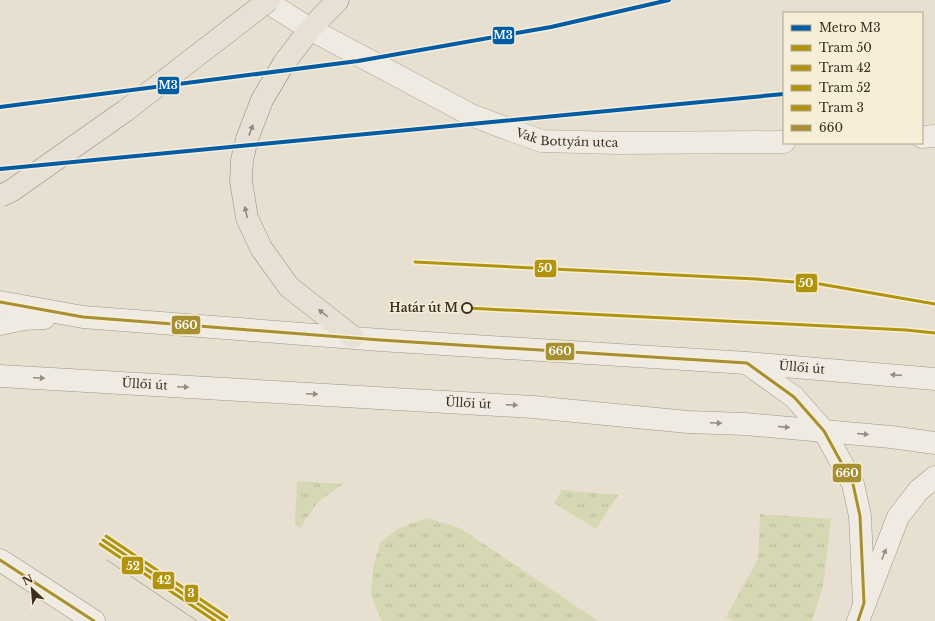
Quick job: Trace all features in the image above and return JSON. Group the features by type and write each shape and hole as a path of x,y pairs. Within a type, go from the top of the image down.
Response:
{"main road":[{"name":"Vak Bottyán utca","path":"264,0 310,29 471,114 512,131 542,141 611,143 783,142"},
{"path":"0,196 10,191 125,111 269,0"},
{"path":"338,0 310,29 284,63 262,100 247,139 242,160 241,181 247,218 261,248 289,287 353,337"},
{"path":"923,136 935,136"},
{"name":"Üllői út","path":"0,302 83,317 353,337 747,363 935,379"},
{"path":"0,324 24,319 83,317"},
{"path":"747,363 794,397 824,431 853,484 860,516 861,612"},
{"name":"Üllői út","path":"0,376 533,407 688,422 745,424 824,431 891,437 935,443"},
{"path":"861,612 898,517 919,490 935,477"},
{"path":"0,560 94,621"}],"green space":[{"path":"297,481 343,484 318,502 300,528 295,524"},
{"path":"562,490 618,495 596,529 554,503"},
{"path":"760,514 831,519 823,586 812,621 733,621 726,617 758,559"},
{"path":"427,518 460,528 598,621 382,621 371,596 373,568 380,543 399,528"}],"tram line":[{"name":"50","path":"415,262 756,279 820,284 935,304"},
{"name":"50","path":"467,308 906,330 935,333"},
{"name":"3","path":"106,536 227,617"},
{"name":"42","path":"103,540 224,621"},
{"name":"52","path":"100,544 215,621"},
{"path":"107,560 197,621"}],"metro line":[{"name":"M3","path":"0,107 358,61 551,27 669,0"},
{"name":"M3","path":"0,169 783,94"}],"transit line":[{"name":"660","path":"0,302 83,317 380,340 747,363"},
{"name":"660","path":"747,363 794,397 824,431 853,484 860,516 864,603 858,621"},
{"name":"660","path":"0,560 94,621"}],"place":[{"name":"Határ út M","path":"467,308"}]}
